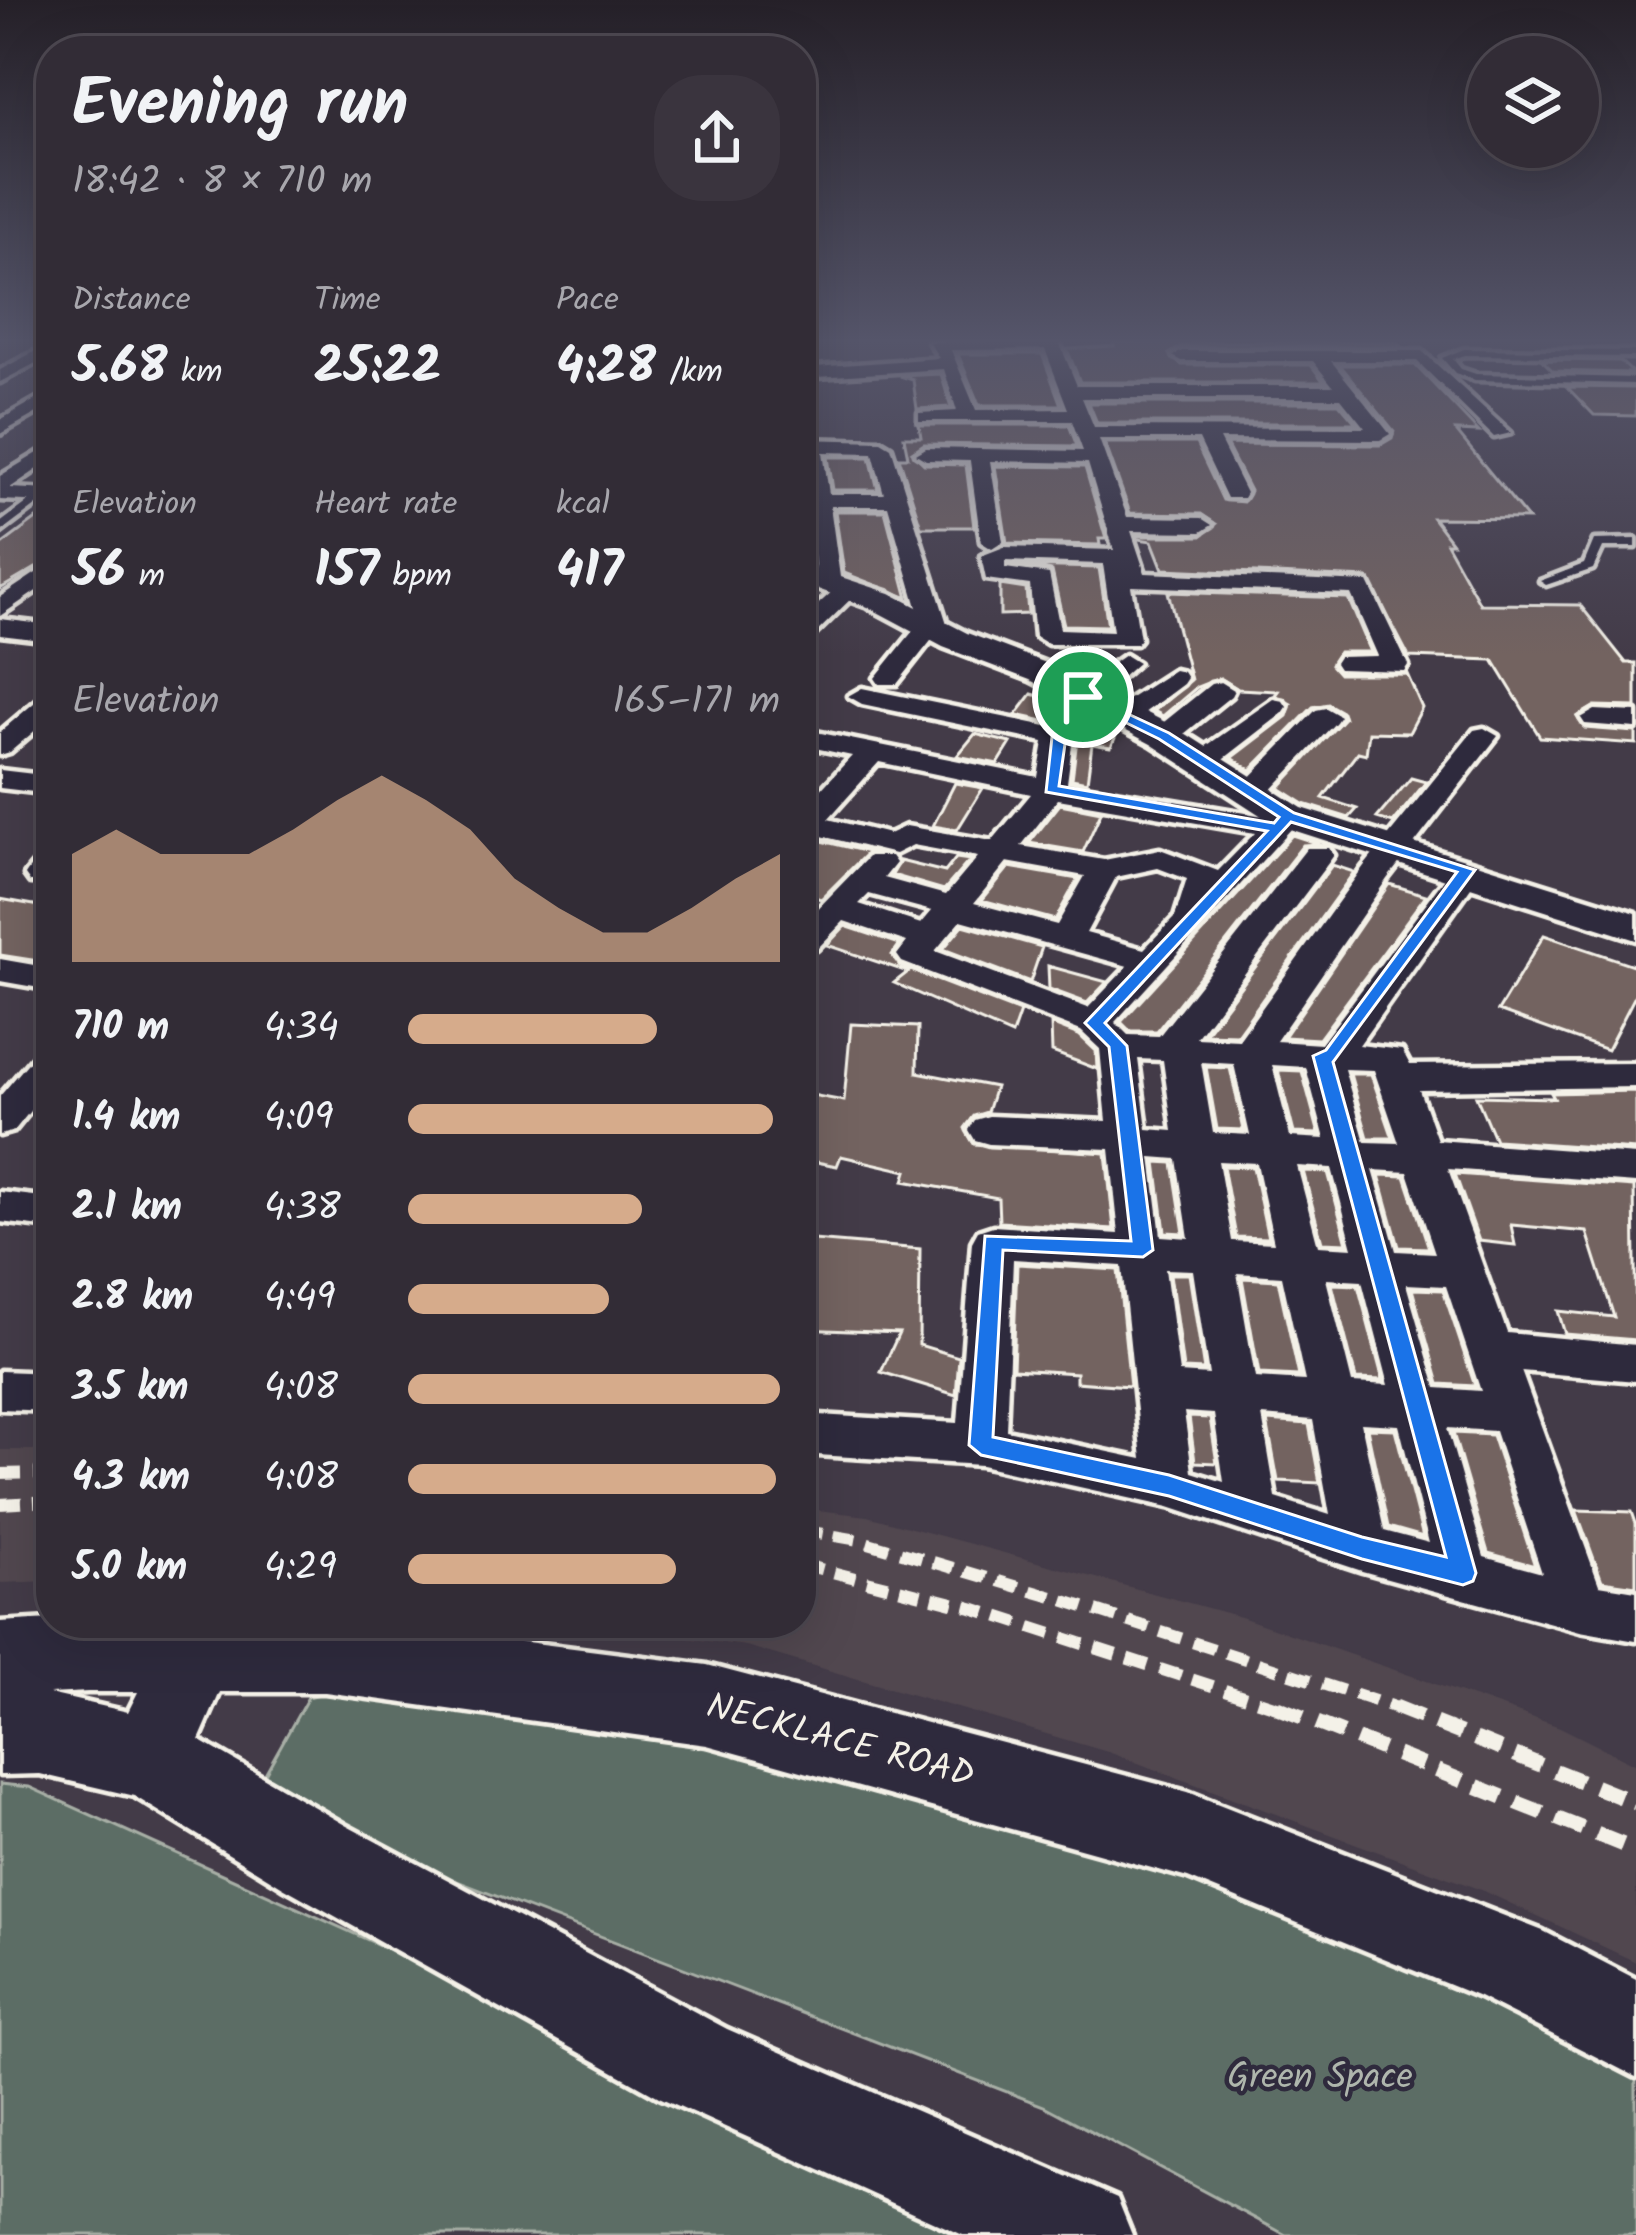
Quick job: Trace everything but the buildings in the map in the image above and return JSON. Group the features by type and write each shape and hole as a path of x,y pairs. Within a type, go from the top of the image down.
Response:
{"main road":[{"path":"150,1758 196,1654"},
{"name":"NECKLACE ROAD","path":"0,1660 325,1654 707,1705 1188,1835 1510,1964 1636,2030"},
{"path":"0,1734 40,1733 150,1758 314,1856 693,2063 1080,2235"}],"street":[{"path":"874,446 880,447 933,628"},
{"path":"1092,446 1119,524 1137,647"},
{"path":"1212,446 1235,493"},
{"path":"926,454 1096,457"},
{"path":"980,455 992,542"},
{"path":"0,460 36,459"},
{"path":"0,489 36,466"},
{"path":"0,489 36,494"},
{"path":"816,500 897,500"},
{"path":"1119,524 1202,525"},
{"path":"816,531 826,582 1042,673 1164,736 1250,795 1278,827 1318,855 1467,870 1634,922"},
{"path":"1137,647 1048,635 1041,579 994,574 993,556 1360,586 1395,665 1348,663"},
{"path":"0,609 36,581"},
{"path":"0,627 36,631"},
{"path":"888,678 933,628"},
{"path":"1137,647 1083,697 1059,737 1051,789 914,955 1106,1034 1176,1048 1389,1059 1580,1607"},
{"path":"1122,716 1174,678"},
{"path":"1164,736 1221,691"},
{"path":"862,696 1059,737"},
{"path":"1202,763 1273,707"},
{"path":"0,746 36,716"},
{"path":"1250,795 1326,716"},
{"path":"1595,718 1636,720"},
{"path":"1362,1548 1334,1404 1250,1051 1386,860 1484,736"},
{"path":"816,740 1051,789 1278,827 1386,860"},
{"path":"816,809 872,751"},
{"path":"0,778 36,782"},
{"path":"816,825 895,845"},
{"path":"1169,1486 1129,1139 1106,1034 1155,958 1278,827"},
{"path":"816,931 906,835 1104,870 1160,859 1204,874 1189,925"},
{"path":"1253,1510 1215,1254 1176,1048 1318,855"},
{"path":"1067,937 1104,870"},
{"path":"1463,1573 1348,1154 1327,1056 1467,870"},
{"path":"863,882 1155,958 1285,1000"},
{"path":"1217,893 1332,934"},
{"path":"839,908 929,938"},
{"path":"0,970 36,976"},
{"path":"1396,1078 1636,1076"},
{"path":"0,1157 34,1095"},
{"path":"989,1130 1636,1169"},
{"path":"0,1207 36,1211"},
{"path":"981,1445 993,1242 1462,1271"},
{"path":"1488,1350 1636,1363"},
{"path":"0,1390 36,1391"},
{"path":"1157,1391 1510,1412"},
{"path":"816,1436 981,1445 1169,1486 1362,1548 1580,1607 1636,1616"}],"lane":[{"path":"0,529 36,504"},
{"path":"1546,581 1588,566 1598,543 1636,543"}],"shaded area":[{"path":"0,1450 36,1450 36,1582 0,1583"},
{"path":"816,1510 867,1516 1241,1617 1560,1727 1636,1765 1636,1962 1484,1891 1111,1753 746,1646 685,1638 816,1638"}],"green space":[{"name":"Green Space","path":"328,1692 798,1748 1186,1855 1636,2055 1636,2235 1286,2235 1044,2106 386,1854 261,1781 308,1697"},
{"path":"0,1784 29,1787 785,2128 976,2235 0,2235"}],"railway":[{"path":"0,1474 36,1473"},
{"path":"0,1504 36,1502"},
{"path":"816,1533 858,1540 1056,1598 1401,1709"},
{"path":"816,1568 972,1608 1278,1707"},
{"path":"1278,1707 1286,1710"},
{"path":"1278,1707 1636,1850"},
{"path":"1395,1707 1401,1709"},
{"path":"1401,1709 1636,1803"}],"route":[{"path":"1083,697 1059,737 1051,789 1277,828 1288,816 1467,870 1331,1057 1322,1056 1463,1573 1362,1548 1169,1486 981,1445 993,1242 1143,1250 1118,1046 1094,1023 1189,925 1288,816 1164,736 1083,697"}]}
